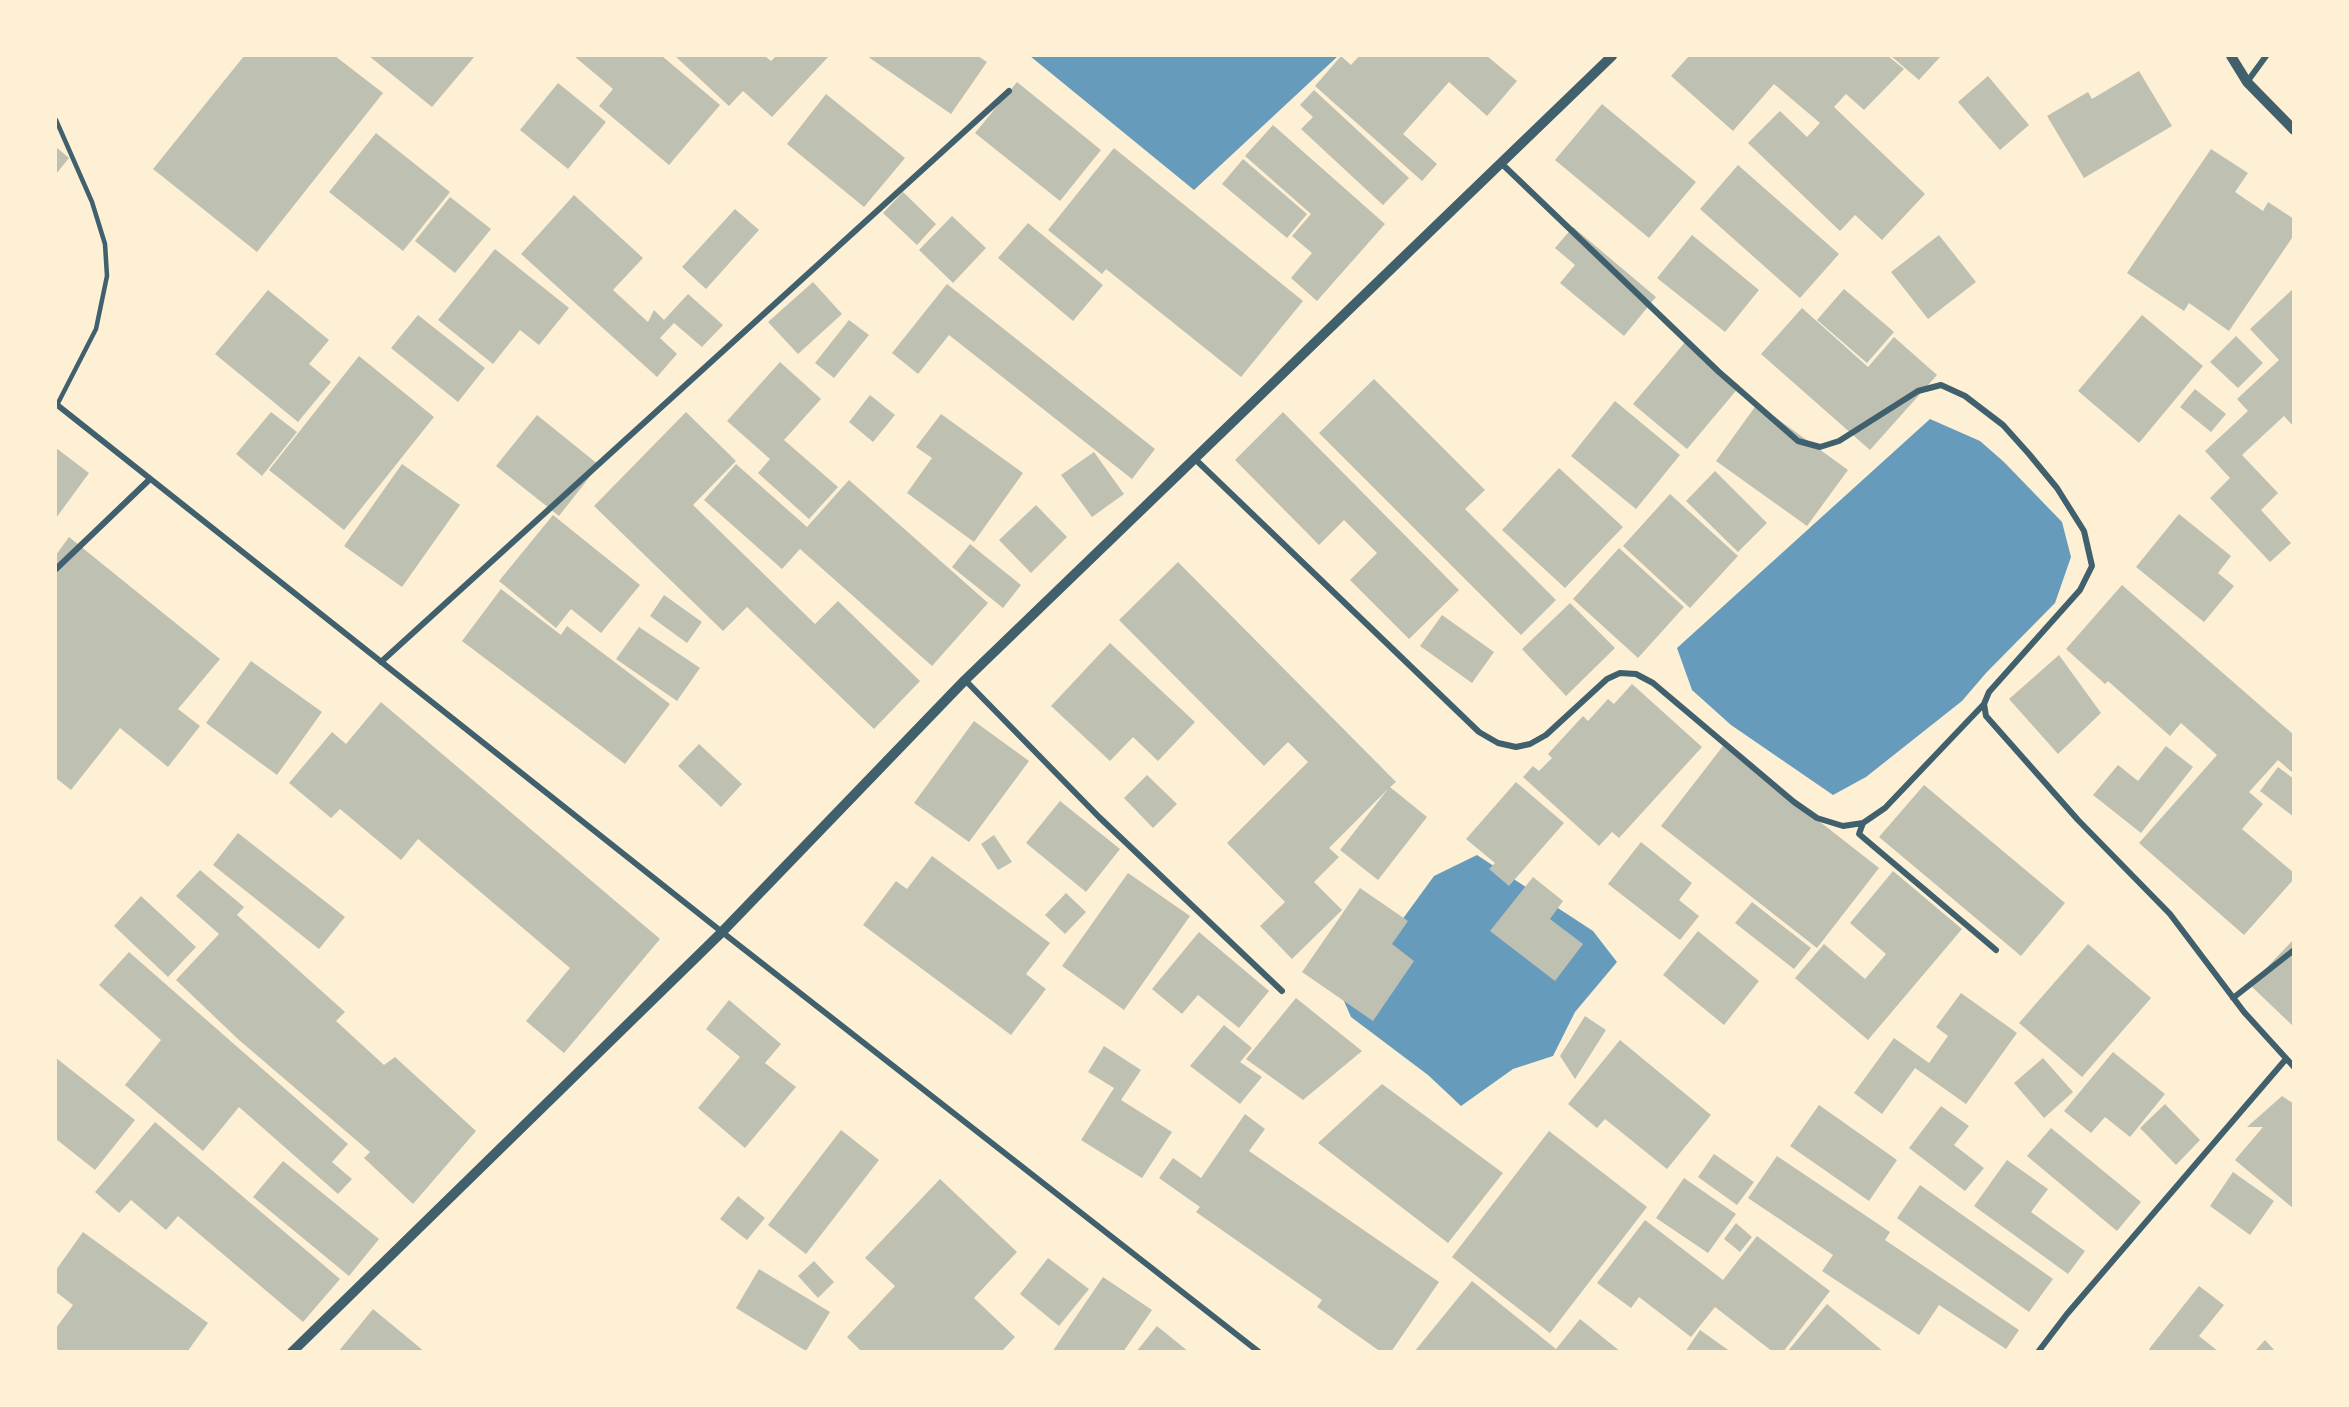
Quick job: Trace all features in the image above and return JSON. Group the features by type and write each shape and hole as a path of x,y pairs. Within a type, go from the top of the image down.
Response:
{"street":[{"path":"292,1352 722,932 964,681 1612,56"},
{"path":"2231,56 2247,82 2294,130"},
{"path":"2247,82 2266,56"},
{"path":"381,662 1009,91"},
{"path":"1194,458 1479,732 1498,742 1516,747 1530,744 1546,735 1607,679 1620,673 1636,674 1653,683 1794,802 1817,818 1843,826 1863,823 1885,808 1984,704 1989,692 2006,671 2080,590 2092,566 2084,531 2057,488 2003,425 1965,396 1941,386 1918,391 1839,441 1820,447 1798,441 1719,372 1500,163"},
{"path":"56,405 722,932 1259,1352"},
{"path":"56,569 150,479"},
{"path":"964,681 1099,817 1282,991"},
{"path":"1984,704 1986,716 2078,820 2170,914 2233,998 2294,1067"},
{"path":"1863,823 1859,834 1996,950"},
{"path":"2233,998 2294,950"},
{"path":"2038,1352 2067,1314 2286,1059"}],"lane":[{"path":"56,120 105,244 107,276 96,329 56,405"}],"water":[{"path":"1030,56 1338,56 1194,190"},
{"path":"1930,419 1980,441 2004,462 2062,522 2071,557 2055,603 1986,673 1962,701 1866,777 1833,795 1731,725 1692,690 1677,648"},
{"path":"1477,855 1593,931 1617,962 1575,1012 1553,1056 1513,1069 1461,1106 1428,1075 1351,1017 1340,992 1399,924 1434,876"}],"building":[{"path":"244,56 335,56 383,93 257,252 153,169"},
{"path":"369,56 475,56 432,107"},
{"path":"574,56 662,56 720,105 669,165 599,106 613,89"},
{"path":"675,56 765,56 771,61 776,56 829,56 772,117 743,91 729,106"},
{"path":"867,56 978,56 987,62 951,114"},
{"path":"1341,56 1351,65 1359,56 1487,56 1517,81 1487,116 1449,82 1403,134 1437,164 1422,181 1315,86"},
{"path":"1689,56 1888,56 1904,69 1864,110 1846,94 1834,107 1925,194 1882,240 1855,215 1840,231 1748,143 1780,111 1807,137 1820,123 1774,84 1733,131 1671,76"},
{"path":"1891,56 1941,56 1919,80"},
{"path":"2139,71 2172,126 2084,178 2047,116 2088,92 2092,99"},
{"path":"1988,76 2029,125 2000,150 1958,102"},
{"path":"1017,82 1101,150 1060,201 975,133"},
{"path":"558,83 606,122 568,169 520,130"},
{"path":"1314,90 1409,178 1383,205 1301,129 1313,117 1300,105"},
{"path":"826,94 905,158 864,207 787,144"},
{"path":"1602,104 1696,182 1649,238 1555,160"},
{"path":"1273,125 1385,224 1317,301 1291,278 1312,253 1292,236 1311,214 1245,156"},
{"path":"376,133 450,192 403,251 329,192"},
{"path":"56,147 69,158 56,174"},
{"path":"1114,148 1303,301 1241,377 1106,269 1102,274 1048,230"},
{"path":"2211,149 2248,173 2235,192 2263,211 2268,202 2294,219 2294,235 2229,331 2189,303 2184,311 2127,273"},
{"path":"1243,159 1307,214 1287,238 1222,184"},
{"path":"1738,165 1839,254 1800,298 1700,209"},
{"path":"903,192 936,224 917,245 883,213"},
{"path":"574,195 643,258 613,290 648,322 654,310 664,320 688,294 723,325 702,347 674,323 660,338 677,354 657,377 521,254"},
{"path":"450,197 491,229 455,273 415,241"},
{"path":"735,209 759,230 706,289 682,267"},
{"path":"952,216 986,248 953,283 919,250"},
{"path":"1028,223 1103,285 1073,321 998,258"},
{"path":"1573,227 1656,297 1624,336 1560,283 1575,265 1555,248"},
{"path":"1692,235 1759,290 1725,332 1657,278"},
{"path":"1939,235 1976,282 1928,319 1891,272"},
{"path":"495,249 569,308 539,345 520,330 493,364 438,320"},
{"path":"813,282 842,314 798,354 768,322"},
{"path":"947,284 1155,449 1132,479 949,335 918,374 892,353"},
{"path":"2294,288 2294,427 2284,416 2242,455 2278,493 2261,510 2291,543 2270,562 2210,498 2230,478 2205,451 2248,411 2237,399 2279,360 2250,329"},
{"path":"1844,289 1894,332 1867,363 1817,320"},
{"path":"268,290 329,340 309,364 331,382 298,422 215,354"},
{"path":"1802,308 1868,367 1894,337 1937,375 1870,450 1761,354"},
{"path":"418,315 485,368 458,402 391,348"},
{"path":"2142,315 2203,366 2139,443 2078,391"},
{"path":"849,320 869,335 834,378 815,363"},
{"path":"2236,336 2263,363 2238,388 2210,362"},
{"path":"1686,341 1740,386 1687,449 1633,404"},
{"path":"359,356 434,417 344,530 269,470"},
{"path":"780,362 821,399 784,440 838,487 809,519 758,473 770,459 727,421"},
{"path":"1374,379 1485,490 1465,509 1556,600 1521,635 1319,433"},
{"path":"2195,389 2226,414 2211,432 2180,407"},
{"path":"870,395 895,415 873,442 849,422"},
{"path":"1615,401 1680,455 1636,509 1571,456"},
{"path":"1757,404 1848,470 1807,526 1716,461"},
{"path":"271,412 297,432 262,476 236,454"},
{"path":"686,412 736,461 693,505 815,624 838,601 920,681 874,729 747,607 723,631 594,506"},
{"path":"1283,412 1459,590 1409,639 1350,580 1377,553 1344,520 1319,545 1235,460"},
{"path":"941,414 1023,473 974,542 907,493 932,458 916,447"},
{"path":"537,415 599,465 559,516 496,466"},
{"path":"56,448 89,473 56,518"},
{"path":"1094,452 1124,494 1092,517 1061,475"},
{"path":"402,464 460,505 402,587 344,546"},
{"path":"736,464 807,527 849,480 988,603 932,666 800,549 782,569 704,500"},
{"path":"1559,468 1623,527 1565,588 1502,530"},
{"path":"1715,471 1767,523 1738,552 1686,501"},
{"path":"1670,494 1738,556 1690,608 1623,546"},
{"path":"1036,505 1067,537 1031,573 999,540"},
{"path":"2179,514 2231,556 2218,573 2234,586 2204,622 2136,567"},
{"path":"553,515 640,585 601,633 571,609 556,628 499,581"},
{"path":"69,537 220,659 178,709 200,726 168,767 120,728 71,790 56,778 56,555"},
{"path":"970,544 1021,585 1003,608 952,567"},
{"path":"1619,548 1684,607 1638,658 1573,599"},
{"path":"1178,562 1396,782 1390,787 1427,817 1378,880 1340,850 1388,789 1329,848 1339,857 1314,882 1342,910 1292,959 1260,926 1285,902 1227,843 1308,762 1288,742 1264,766 1119,620"},
{"path":"2122,585 2294,735 2294,774 2278,760 2249,792 2263,804 2242,829 2294,873 2294,879 2244,935 2139,843 2217,755 2181,723 2170,736 2108,681 2105,684 2066,649"},
{"path":"501,589 561,635 567,626 670,704 625,764 462,641"},
{"path":"664,595 702,622 687,643 650,616"},
{"path":"1570,603 1615,648 1566,696 1522,649"},
{"path":"1442,615 1494,652 1472,683 1420,646"},
{"path":"639,627 700,668 677,701 616,659"},
{"path":"1110,643 1195,722 1158,761 1133,737 1110,761 1051,706"},
{"path":"2059,655 2101,713 2058,754 2009,699"},
{"path":"251,661 322,712 277,775 206,723"},
{"path":"1632,684 1702,747 1619,838 1612,832 1599,846 1523,777 1533,766 1539,771 1552,758 1548,754 1583,716 1588,721 1608,699 1614,704"},
{"path":"381,702 660,939 564,1053 526,1021 570,968 418,839 401,860 340,809 331,818 289,783 332,732 346,744"},
{"path":"974,721 1029,761 969,842 914,803"},
{"path":"699,744 742,784 721,807 678,766"},
{"path":"1723,746 1879,868 1817,948 1661,826"},
{"path":"2166,746 2193,767 2141,833 2093,795 2118,765 2138,781"},
{"path":"2278,767 2294,779 2294,817 2260,791"},
{"path":"1147,775 1177,804 1153,828 1124,798"},
{"path":"1516,782 1564,823 1509,886 1489,869 1495,863 1466,839"},
{"path":"1924,785 2065,903 2021,956 1879,837"},
{"path":"1060,801 1120,849 1086,892 1026,843"},
{"path":"238,833 345,917 319,949 213,865"},
{"path":"994,835 1012,862 998,870 981,844"},
{"path":"1641,842 1692,883 1679,900 1699,916 1680,940 1608,884"},
{"path":"932,856 1050,943 1026,974 1046,989 1011,1035 863,925 896,881 907,889"},
{"path":"200,870 244,907 237,915 345,1012 336,1021 384,1065 395,1057 476,1131 413,1204 364,1158 370,1152 239,1040 176,980 219,934 176,896"},
{"path":"1893,871 1962,929 1868,1040 1795,978 1824,944 1865,979 1886,954 1850,923"},
{"path":"1128,873 1190,916 1124,1010 1062,966"},
{"path":"1533,877 1563,901 1550,919 1583,944 1555,981 1490,931"},
{"path":"1360,888 1408,921 1392,944 1414,961 1373,1021 1302,972"},
{"path":"1066,893 1086,912 1065,934 1045,915"},
{"path":"141,896 196,947 168,977 114,926"},
{"path":"1752,902 1811,948 1794,969 1735,923"},
{"path":"1698,931 1759,981 1724,1025 1663,975"},
{"path":"1199,932 1269,991 1239,1028 1198,995 1182,1014 1152,989"},
{"path":"2294,939 2294,1027 2250,985"},
{"path":"2088,944 2151,998 2082,1077 2019,1023"},
{"path":"129,952 348,1144 332,1162 352,1179 338,1194 239,1107 203,1151 125,1085 161,1040 99,985"},
{"path":"1961,993 2017,1033 1966,1104 1915,1068 1882,1114 1854,1093 1894,1038 1929,1063 1948,1036 1936,1027"},
{"path":"1296,998 1362,1051 1303,1100 1246,1059"},
{"path":"729,1000 781,1044 765,1063 796,1087 745,1148 698,1108 740,1057 706,1029"},
{"path":"1585,1016 1606,1030 1575,1079 1560,1056"},
{"path":"1224,1025 1252,1048 1240,1062 1262,1077 1240,1104 1190,1066"},
{"path":"1620,1040 1711,1115 1667,1169 1605,1119 1597,1128 1568,1104"},
{"path":"1104,1046 1141,1070 1121,1100 1172,1132 1142,1178 1081,1140 1114,1088 1088,1072"},
{"path":"2113,1052 2165,1094 2130,1137 2105,1117 2091,1133 2064,1111"},
{"path":"56,1058 135,1120 95,1170 56,1139"},
{"path":"2043,1058 2073,1092 2044,1118 2014,1083"},
{"path":"1382,1084 1503,1173 1448,1243 1318,1143"},
{"path":"2282,1096 2294,1104 2294,1209 2235,1160 2263,1127 2247,1127"},
{"path":"2165,1104 2200,1140 2176,1165 2140,1128"},
{"path":"1819,1105 1897,1160 1869,1201 1790,1146"},
{"path":"1941,1106 1969,1126 1954,1145 1984,1168 1965,1191 1909,1148"},
{"path":"1245,1114 1265,1129 1249,1151 1439,1282 1391,1352 1381,1352 1317,1307 1322,1300 1196,1212 1200,1207 1159,1178 1173,1158 1201,1178"},
{"path":"155,1122 340,1279 303,1322 178,1216 166,1230 131,1200 119,1213 95,1192"},
{"path":"2051,1128 2141,1202 2117,1231 2027,1156"},
{"path":"841,1130 879,1160 806,1254 768,1225"},
{"path":"1549,1131 1647,1207 1550,1333 1452,1257"},
{"path":"1714,1154 1754,1182 1737,1205 1698,1177"},
{"path":"1777,1156 1890,1232 1885,1240 2019,1330 2006,1349 1939,1305 1919,1335 1822,1271 1833,1255 1748,1198"},
{"path":"2007,1160 2048,1189 2031,1212 2085,1251 2068,1274 1974,1206"},
{"path":"283,1161 379,1239 349,1276 253,1197"},
{"path":"2233,1172 2274,1201 2250,1235 2210,1206"},
{"path":"1684,1178 1736,1214 1708,1253 1656,1218"},
{"path":"940,1179 1017,1252 974,1298 1015,1337 1001,1352 862,1352 847,1337 895,1286 865,1258"},
{"path":"1920,1185 2053,1279 2029,1312 1897,1218"},
{"path":"738,1196 765,1218 747,1240 720,1219"},
{"path":"1645,1220 1723,1280 1757,1236 1830,1291 1783,1352 1773,1352 1715,1307 1691,1337 1639,1297 1631,1308 1597,1283"},
{"path":"1736,1223 1752,1237 1740,1252 1724,1239"},
{"path":"83,1232 208,1323 187,1352 61,1352 56,1348 56,1328 73,1305 56,1292 56,1270"},
{"path":"1048,1258 1089,1289 1059,1326 1020,1294"},
{"path":"814,1261 834,1282 818,1298 798,1276"},
{"path":"759,1269 830,1312 806,1351 736,1308"},
{"path":"1103,1277 1152,1310 1123,1352 1052,1352"},
{"path":"1472,1281 1556,1349 1580,1319 1621,1352 1414,1352"},
{"path":"2199,1286 2224,1305 2199,1336 2219,1352 2152,1352 2149,1349"},
{"path":"1827,1304 1884,1352 1787,1352"},
{"path":"373,1309 425,1352 338,1352"},
{"path":"1157,1326 1189,1352 1136,1352"},
{"path":"1700,1330 1731,1352 1685,1352"},
{"path":"2265,1340 2276,1352 2254,1352"}]}
